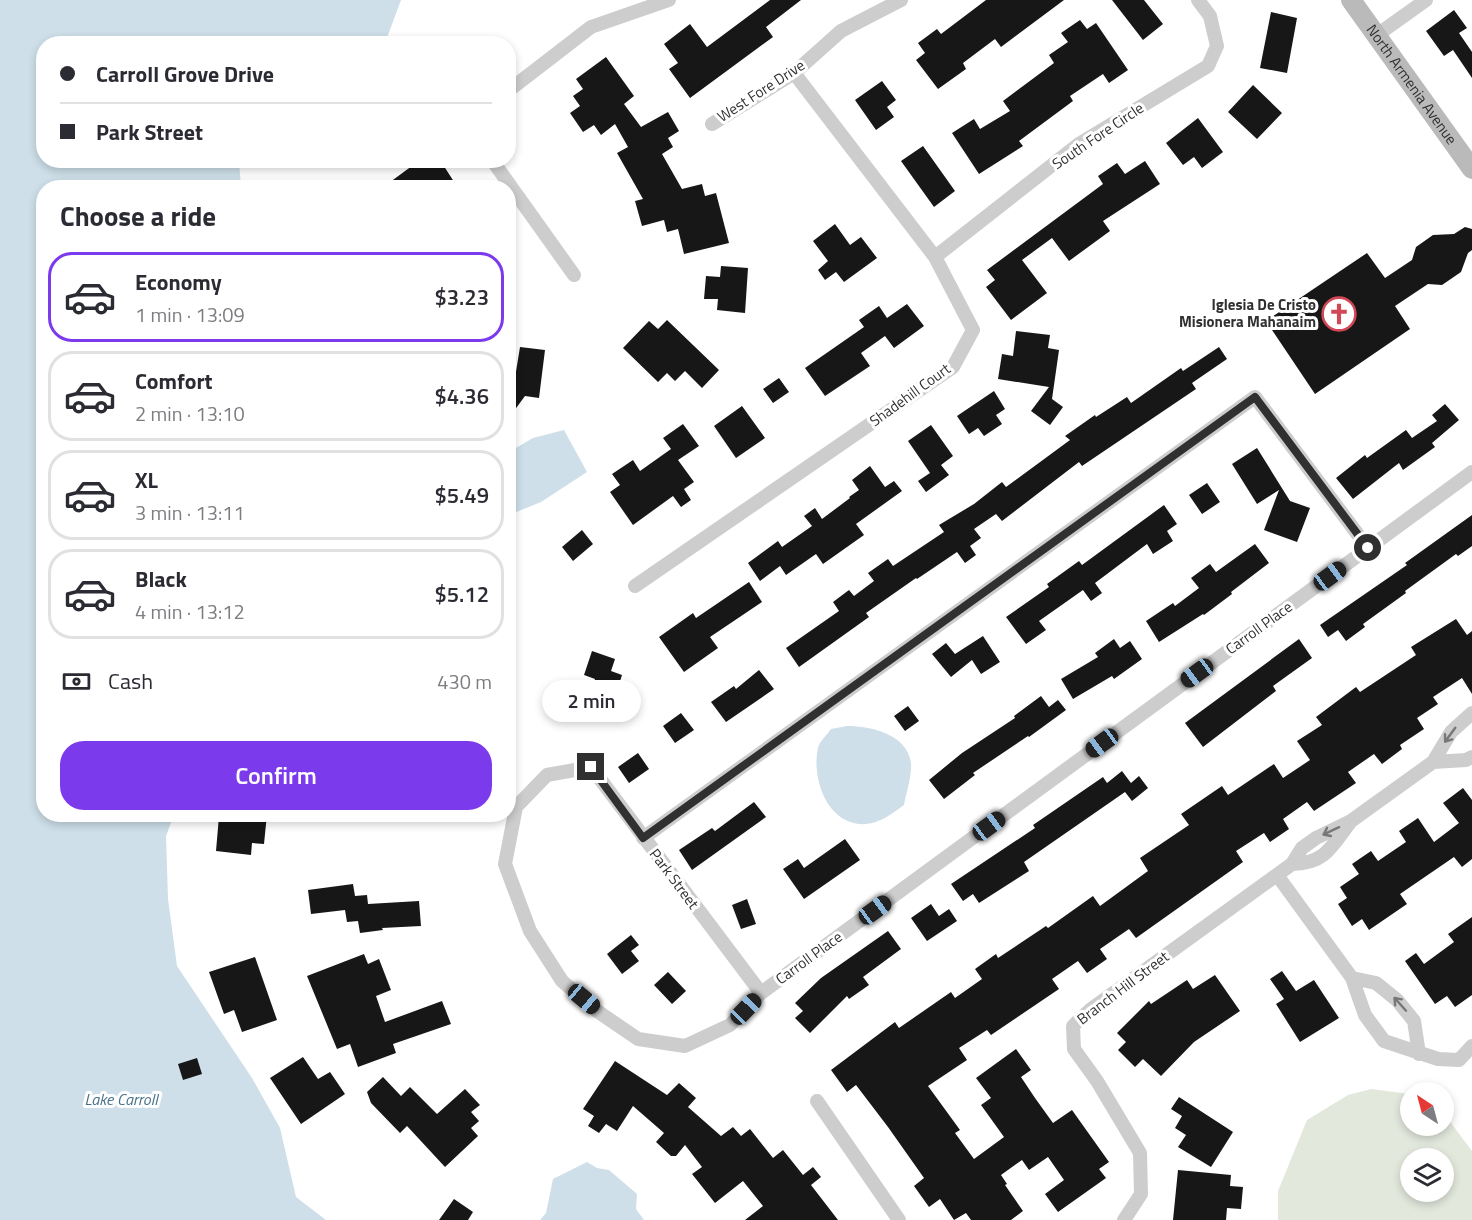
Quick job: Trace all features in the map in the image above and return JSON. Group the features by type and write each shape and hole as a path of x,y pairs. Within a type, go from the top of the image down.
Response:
{"main road":[{"name":"North Armenia Avenue","path":"1351,0 1472,169"}],"street":[{"path":"516,85 591,27 669,0"},
{"name":"West Fore Drive","path":"712,123 794,73 840,31 901,0"},
{"name":"South Fore Circle","path":"936,257 1080,144 1208,66 1217,46 1210,16 1198,0"},
{"path":"1377,35 1426,0"},
{"name":"Shadehill Court","path":"635,586 953,367 973,330 936,257 794,73"},
{"path":"516,194 574,275"},
{"path":"643,838 1255,397 1368,548"},
{"name":"Carroll Place","path":"518,899 530,931 562,981 597,1011 638,1039 685,1046 730,1025 761,993 1472,472"},
{"name":"Branch Hill Street","path":"1124,1220 1140,1194 1140,1154 1097,1081 1074,1049 1073,1026 1090,1010 1292,864 1309,864 1322,857 1351,821 1434,762 1450,732 1472,713"},
{"path":"1434,762 1466,760 1472,757"},
{"name":"Park Street","path":"516,807 547,775 591,767 761,993"},
{"name":"Park Street","path":"513,822 505,864 518,899"},
{"path":"1277,875 1353,978 1365,1015 1384,1041 1438,1059 1459,1060 1472,1046"},
{"path":"1353,978 1376,983 1397,1000 1414,1021 1419,1054"},
{"path":"817,1101 899,1220"}],"shaded area":[{"path":"1371,1089 1400,1093 1400,1136 1454,1136 1454,1127 1472,1151 1472,1220 1278,1220 1278,1191 1307,1120 1348,1095"}],"water":[{"name":"Lake Carroll","path":"0,0 401,0 388,36 36,36 36,168 240,168 240,180 36,180 36,822 171,822 166,836 168,899 177,966 252,1078 280,1128 296,1197 326,1220 0,1220"},
{"path":"564,430 587,472 541,502 516,512 516,448 533,438"},
{"path":"847,726 877,730 895,739 908,753 911,768 904,805 876,822 853,823 841,818 825,799 820,786 816,760 821,741 831,729"},
{"path":"587,1162 597,1168 609,1170 637,1194 636,1209 644,1220 540,1220 546,1213 553,1179"}],"building":[{"path":"770,0 801,0 766,27 773,37 690,98 669,69 678,63 664,44 690,24 707,47"},
{"path":"986,0 1064,0 1001,47 995,39 963,63 966,69 938,89 916,60 925,53 918,43 937,29 941,34"},
{"path":"1112,0 1144,0 1163,24 1143,40"},
{"path":"1454,10 1467,28 1459,33 1472,52 1472,78 1453,50 1444,56 1426,31"},
{"path":"1271,12 1297,18 1287,73 1260,68"},
{"path":"1080,20 1087,29 1096,23 1128,70 1109,83 1103,74 1070,96 1073,101 1019,141 1023,146 979,174 952,133 974,119 980,129 1010,111 1003,101 1054,63 1049,55 1068,42 1061,33"},
{"path":"606,57 634,96 624,104 641,127 668,112 679,131 668,138 673,147 662,154 682,189 702,184 705,196 716,193 729,243 684,254 678,229 667,232 664,220 642,226 635,201 643,199 617,153 628,147 615,124 601,135 594,125 583,132 570,113 580,106 573,96 583,89 576,79"},
{"path":"882,81 896,100 887,107 894,117 876,130 855,100"},
{"path":"1253,85 1282,113 1257,139 1228,112"},
{"path":"1198,118 1223,152 1202,168 1194,157 1183,165 1166,143"},
{"path":"923,146 955,191 934,207 901,161"},
{"path":"1145,161 1160,184 1103,221 1110,231 1069,261 1052,238 1022,260 1047,293 1011,320 986,287 995,280 987,270 1103,184 1098,176 1117,163 1125,174"},
{"path":"409,168 445,168 453,180 393,180"},
{"path":"835,224 850,245 861,237 877,258 844,282 836,272 825,280 818,270 828,261 813,241"},
{"name":"Iglesia De Cristo Misionera Mahanaim","path":"1465,227 1472,229 1472,250 1468,253 1461,272 1442,285 1428,284 1395,306 1410,329 1315,394 1266,321 1367,253 1385,278 1412,260 1416,247 1433,235 1454,234"},
{"path":"721,266 748,268 745,313 717,310 718,299 704,299 706,276 720,277"},
{"path":"907,304 924,326 894,348 885,336 861,353 870,366 825,396 805,368 864,327 859,320 879,306 887,318"},
{"path":"667,320 719,370 702,388 685,371 675,381 667,373 658,382 623,348 649,321 658,329"},
{"path":"1016,331 1050,335 1048,348 1059,350 1052,399 1063,407 1050,425 1031,411 1049,387 998,379 1002,354 1013,356"},
{"path":"520,347 545,350 539,398 525,396 516,408 516,372"},
{"path":"1219,347 1227,359 1192,383 1196,389 1082,466 1079,462 1002,521 996,514 974,529 981,538 970,546 976,555 965,563 957,552 866,613 869,617 799,667 786,648 839,611 833,602 849,590 854,596 874,581 868,573 888,559 893,566 944,532 939,525 974,504 1002,482 1006,487 1070,440 1065,436 1095,415 1096,417 1127,397 1131,403 1181,368 1183,371"},
{"path":"779,378 789,392 773,403 763,389"},
{"path":"994,391 1005,409 996,415 1002,424 984,436 978,428 969,434 957,416"},
{"path":"1445,404 1459,420 1432,443 1435,447 1403,470 1399,463 1353,499 1336,478 1365,455 1367,458 1406,430 1412,438 1437,421 1432,415"},
{"path":"742,406 765,438 736,458 714,426"},
{"path":"683,424 699,446 678,460 694,482 684,489 691,500 681,507 673,496 633,525 610,492 620,485 612,474 633,460 640,471 671,449 663,438"},
{"path":"931,425 953,456 941,465 949,475 926,492 918,481 930,473 908,441"},
{"path":"1257,448 1290,501 1310,508 1297,542 1264,530 1279,490 1257,504 1232,464"},
{"path":"870,466 885,487 894,481 902,491 856,524 864,535 823,564 816,554 786,575 780,566 760,581 748,563 778,541 782,547 812,526 804,516 815,508 822,519 850,498 859,490 852,480"},
{"path":"1207,483 1220,502 1202,514 1189,495"},
{"path":"1164,505 1177,524 1167,531 1173,541 1153,554 1147,544 1095,583 1102,593 1091,601 1083,590 1039,621 1046,630 1026,644 1006,617 1049,587 1047,584 1079,561 1082,565"},
{"path":"1472,515 1472,546 1458,556 1456,554 1405,591 1406,593 1363,624 1365,627 1346,641 1338,630 1328,637 1320,625 1407,565 1405,563"},
{"path":"582,530 593,544 573,561 562,547"},
{"path":"1255,544 1269,563 1204,615 1159,642 1146,621 1173,603 1175,606 1199,588 1191,578 1210,564 1216,572"},
{"path":"749,582 762,602 710,637 718,648 684,672 659,637 693,613 696,618"},
{"path":"1456,619 1467,635 1472,631 1472,694 1462,678 1433,697 1438,704 1417,718 1424,729 1400,745 1402,749 1382,764 1374,754 1348,772 1356,783 1314,811 1307,802 1283,819 1289,829 1270,842 1264,833 1236,851 1243,862 1136,938 1129,929 1100,949 1107,959 1087,973 1078,961 1052,979 1059,989 991,1035 987,1030 959,1048 967,1060 928,1086 960,1130 955,1133 974,1159 1004,1137 981,1105 991,1098 976,1078 1016,1049 1031,1070 1021,1077 1035,1098 1053,1123 1072,1110 1109,1162 1099,1169 1106,1178 1058,1212 1045,1194 1064,1180 1048,1157 1029,1170 1022,1160 1001,1175 1007,1184 1005,1185 1023,1211 1011,1220 971,1220 966,1213 954,1220 940,1199 929,1207 914,1186 924,1178 888,1127 856,1085 847,1092 831,1070 895,1022 899,1028 951,992 955,998 982,979 975,969 996,954 998,958 1046,926 1048,928 1093,896 1100,906 1148,871 1140,858 1189,825 1181,814 1222,786 1228,795 1274,764 1283,778 1310,760 1297,741 1322,725 1316,717 1356,687 1360,692 1416,655 1411,647"},
{"path":"983,636 1000,662 981,674 972,660 951,677 932,654 946,643 955,654"},
{"path":"1114,639 1120,648 1130,641 1142,659 1114,679 1112,676 1073,699 1061,679 1098,657 1095,653"},
{"path":"1299,639 1312,658 1273,686 1276,691 1203,747 1185,723"},
{"path":"592,651 615,659 611,671 622,675 614,700 591,692 595,679 584,675"},
{"path":"759,670 774,689 726,722 711,702 734,686 736,689"},
{"path":"1041,696 1049,707 1058,700 1066,710 973,773 975,775 944,799 929,780 962,753 1015,718 1014,716"},
{"path":"908,706 919,721 905,731 894,716"},
{"path":"681,713 694,730 675,743 663,726"},
{"path":"638,753 649,769 629,783 618,767"},
{"path":"1122,771 1131,783 1139,776 1148,788 1132,801 1125,792 1024,862 1029,871 979,903 973,894 963,901 951,884 1035,828 1033,825 1103,777 1107,783"},
{"path":"1463,788 1472,800 1472,859 1462,867 1454,857 1400,894 1407,904 1369,930 1362,919 1352,926 1338,904 1347,898 1340,887 1359,874 1352,864 1371,851 1378,861 1406,842 1399,831 1418,818 1434,842 1459,823 1443,803"},
{"path":"754,802 766,817 692,870 679,850 712,828 715,831"},
{"path":"218,822 266,822 264,844 252,843 251,855 216,851"},
{"path":"845,839 860,860 804,899 783,869 798,859 804,868"},
{"path":"353,884 355,896 367,895 368,904 419,901 421,926 382,928 383,930 360,933 358,921 347,922 345,910 311,914 308,890"},
{"path":"747,899 756,924 741,929 732,905"},
{"path":"931,904 939,916 949,909 957,921 927,941 911,918"},
{"path":"1472,917 1472,995 1455,1007 1447,996 1435,1004 1405,961 1416,953 1424,964 1454,942 1448,934"},
{"path":"888,931 901,949 863,977 869,985 849,999 847,996 810,1033 795,1018 803,1011 795,1003 821,978"},
{"path":"631,935 639,945 631,951 639,961 622,974 607,954"},
{"path":"364,954 368,964 379,959 391,990 376,996 385,1022 442,1001 451,1024 393,1044 396,1053 358,1067 350,1044 337,1049 307,976"},
{"path":"255,957 277,1020 242,1032 234,1010 224,1014 209,972"},
{"path":"1282,971 1296,991 1314,980 1339,1018 1300,1042 1276,1004 1284,999 1270,979"},
{"path":"668,972 686,991 672,1004 654,985"},
{"path":"1215,975 1240,1011 1194,1042 1161,1076 1143,1059 1135,1067 1118,1050 1126,1042 1117,1033 1149,1001 1151,1004 1187,980 1193,989"},
{"path":"303,1057 318,1079 330,1072 345,1094 301,1124 270,1078"},
{"path":"197,1058 202,1074 183,1080 178,1064"},
{"path":"615,1061 667,1095 679,1083 696,1098 688,1107 721,1136 733,1127 741,1136 750,1129 773,1158 783,1150 803,1175 813,1167 821,1177 811,1185 838,1220 745,1220 763,1206 743,1181 715,1203 692,1174 702,1167 685,1145 676,1156 671,1156 656,1142 664,1133 633,1106 617,1131 606,1124 599,1133 588,1126 594,1116 583,1109"},
{"path":"383,1077 401,1096 410,1087 437,1114 465,1089 480,1105 471,1112 479,1121 471,1128 478,1136 445,1167 407,1126 400,1133 371,1103 367,1092"},
{"path":"1179,1097 1233,1132 1211,1167 1178,1147 1186,1135 1175,1128 1182,1116 1171,1109"},
{"path":"1178,1170 1231,1175 1230,1186 1243,1187 1241,1209 1227,1208 1226,1220 1173,1220"},
{"path":"454,1199 473,1212 468,1220 439,1220"}],"place":[{"name":"Iglesia De Cristo Misionera Mahanaim","path":"1339,314"}],"route":[{"path":"591,767 643,838 1255,397 1368,548"}]}
